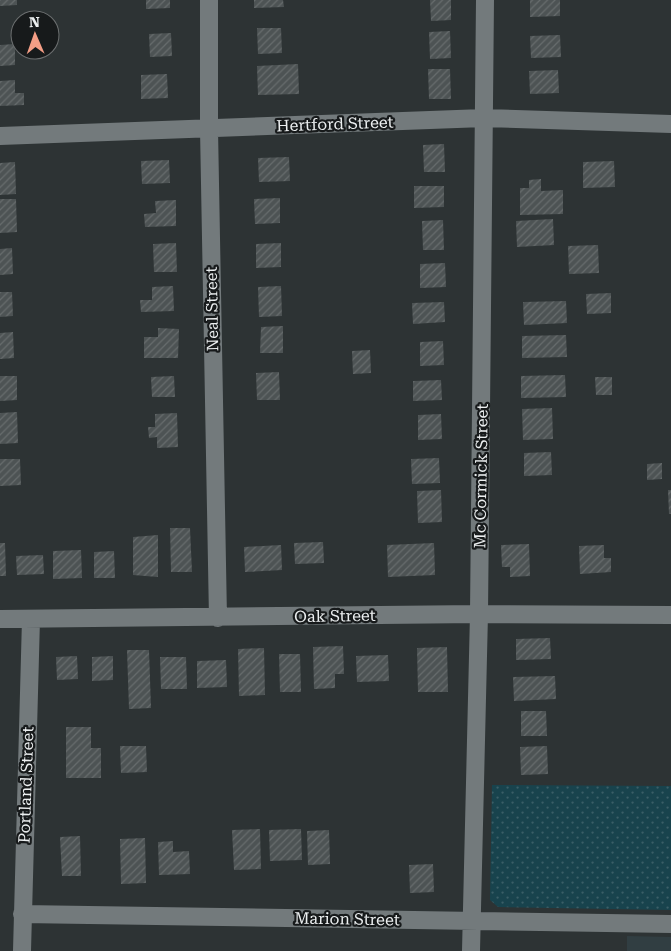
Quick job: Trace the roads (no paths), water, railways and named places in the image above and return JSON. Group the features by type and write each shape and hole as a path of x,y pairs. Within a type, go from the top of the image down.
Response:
{"street":[{"name":"Neal Street","path":"209,0 209,129 218,618"},
{"name":"Mc Cormick Street","path":"471,951 479,614 485,0"},
{"name":"Hertford Street","path":"0,136 484,118 671,124"},
{"name":"Oak Street","path":"0,619 479,614 671,615"},
{"name":"Portland Street","path":"22,951 31,619"},
{"name":"Marion Street","path":"22,914 671,924"}]}
